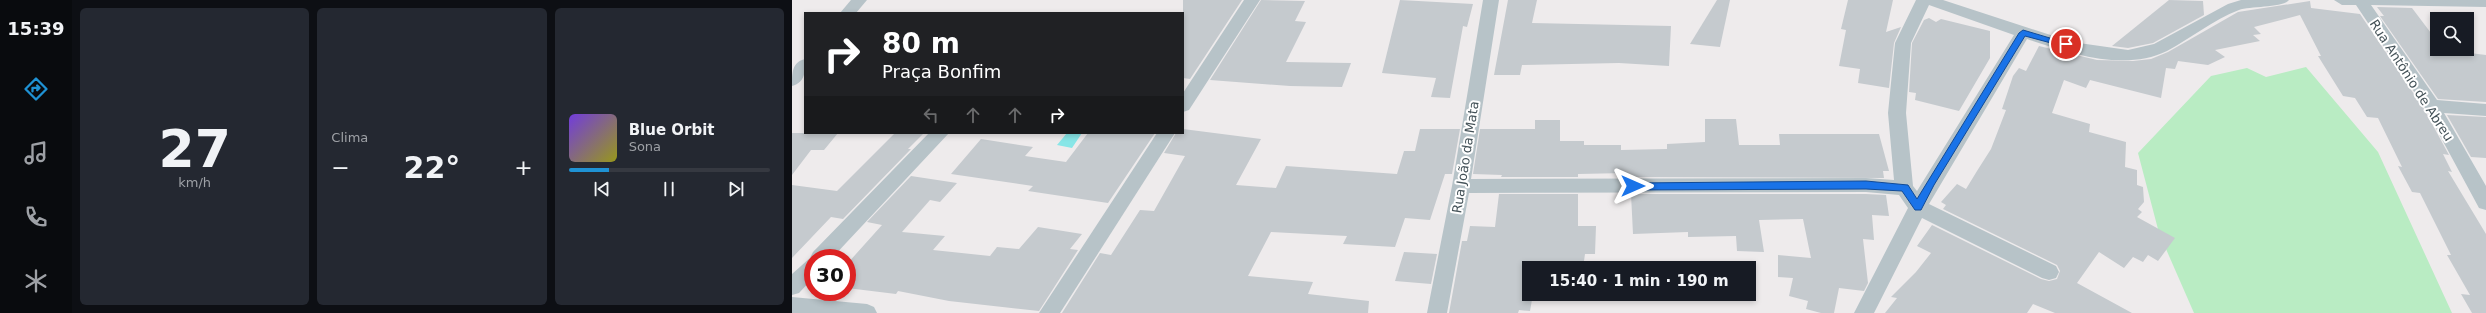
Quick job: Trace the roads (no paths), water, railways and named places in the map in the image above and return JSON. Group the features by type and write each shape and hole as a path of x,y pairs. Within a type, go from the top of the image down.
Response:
{"street":[{"path":"849,12 859,0"},
{"path":"1184,104 1252,0"},
{"name":"Rua João da Mata","path":"1437,313 1462,186 1490,0"},
{"path":"1924,0 1909,27 1903,44 1897,113 1904,188 1918,207 2049,272"},
{"path":"1928,0 2023,33 2080,48 2126,57 2157,49 2231,9 2246,3 2281,0"},
{"path":"2342,0 2486,2"},
{"name":"Rua Antônio de Abreu","path":"2360,0 2432,106 2486,203"},
{"path":"1864,313 1930,183 2023,33"},
{"path":"792,80 804,65"},
{"path":"2432,106 2486,110"},
{"path":"829,249 939,134"},
{"path":"1049,313 1165,134"},
{"path":"1462,186 1866,185 1904,188"},
{"path":"792,287 804,274"},
{"path":"792,306 867,313"}],"water":[{"path":"1066,134 1081,134 1072,148 1057,145"}]}
